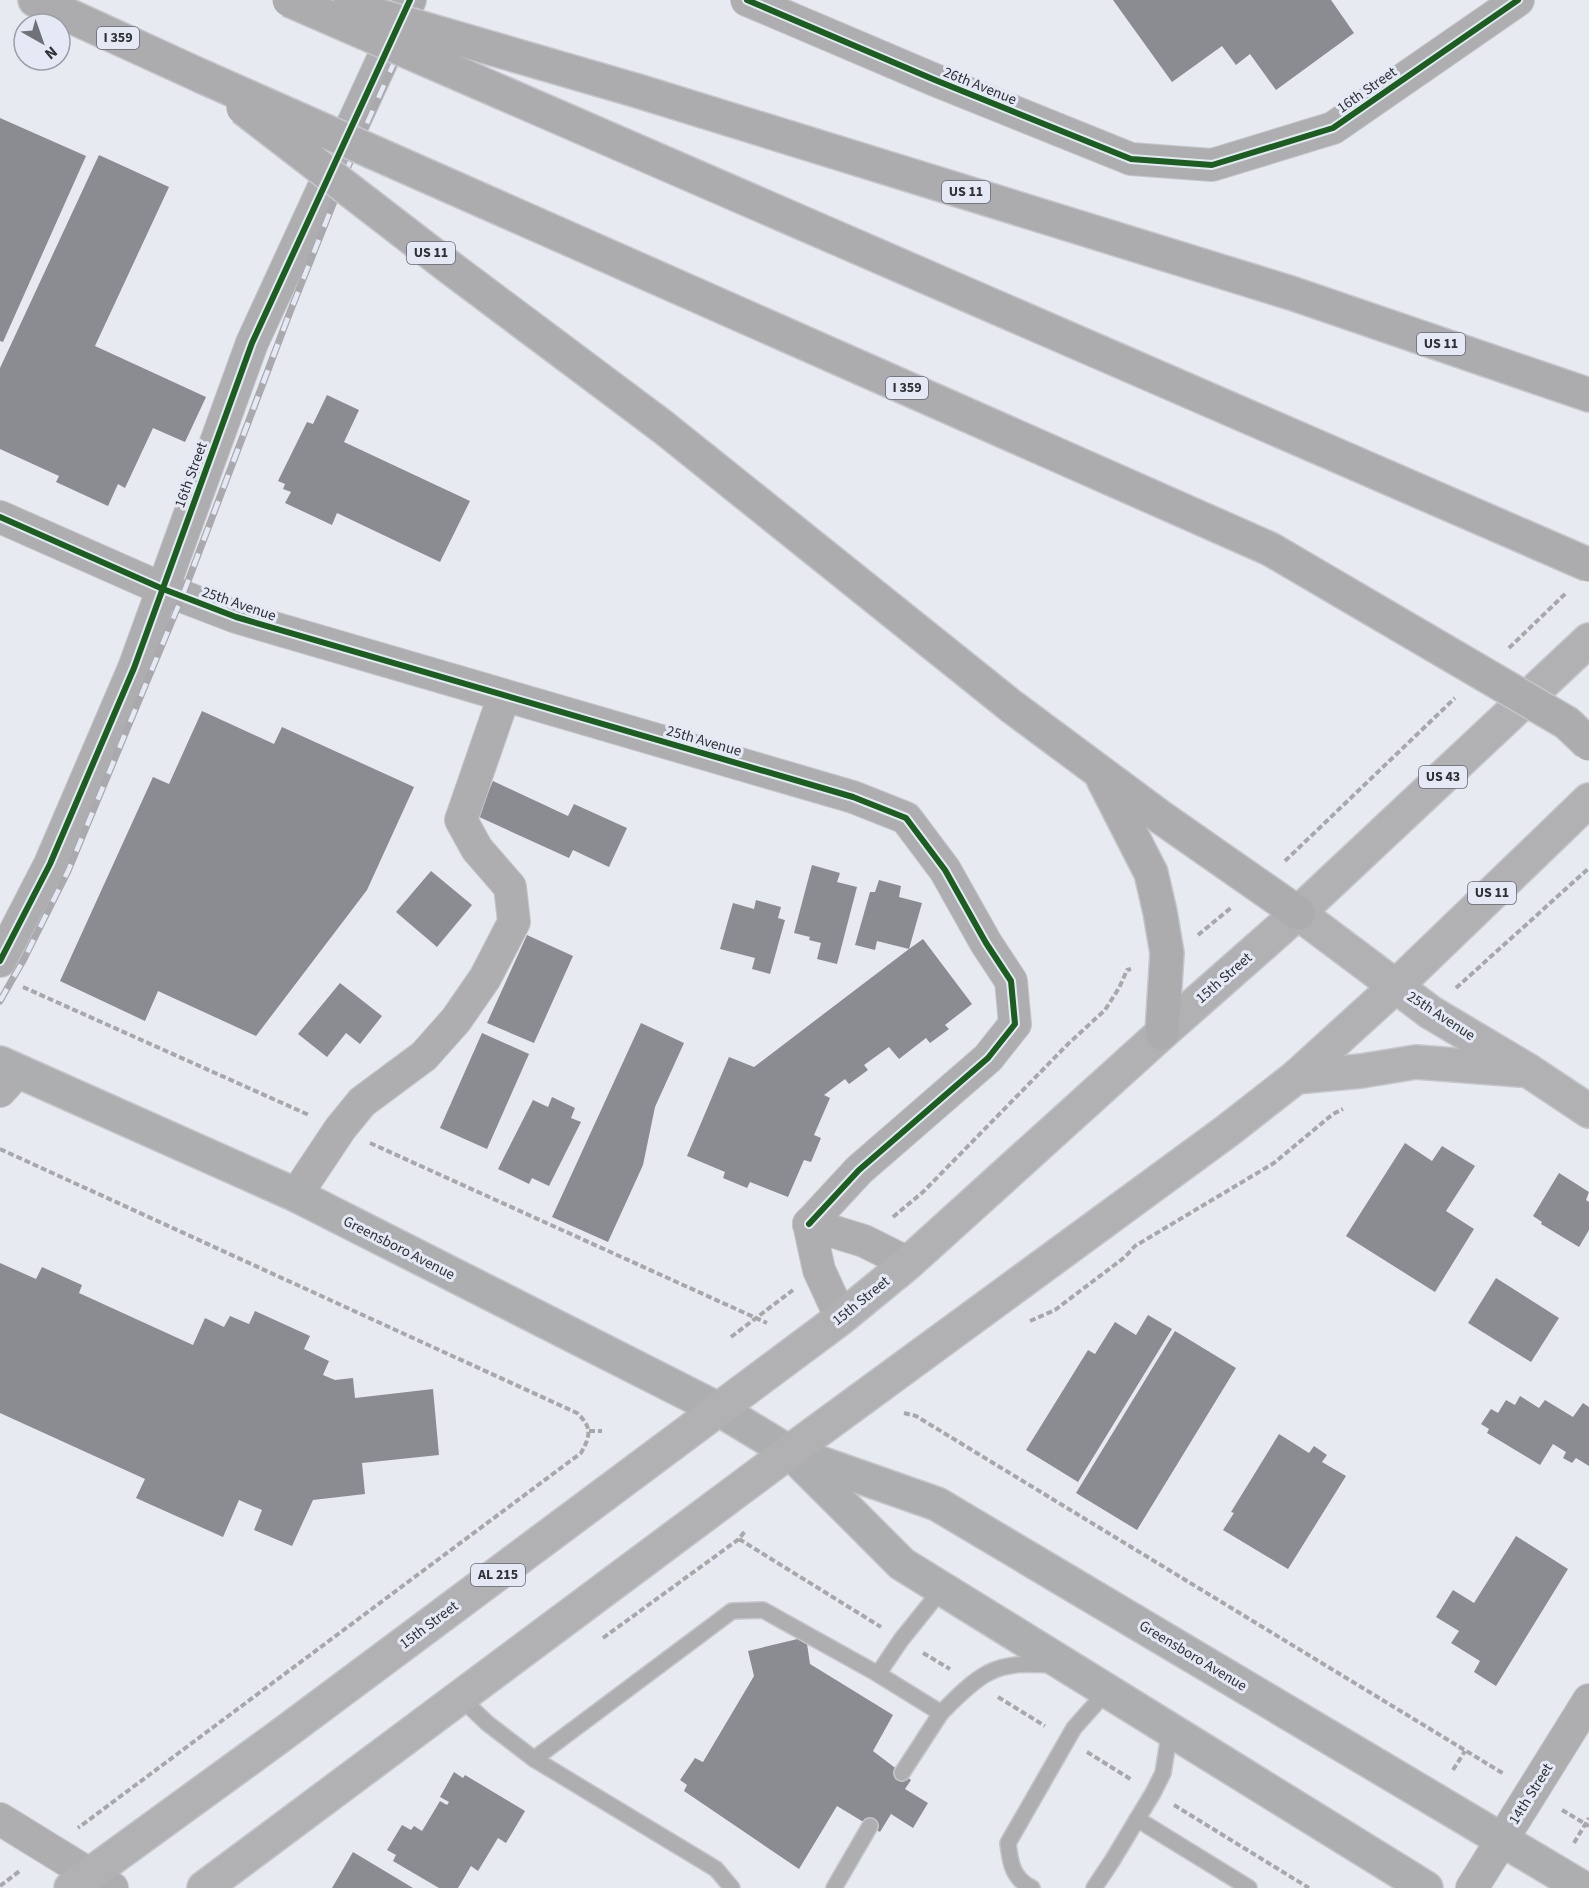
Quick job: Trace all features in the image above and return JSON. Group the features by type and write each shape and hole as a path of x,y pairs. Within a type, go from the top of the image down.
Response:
{"highway":[{"name":"I 359","path":"35,0 201,76 1270,549 1566,723 1589,744"},
{"path":"289,0 1589,565"},
{"name":"US 11","path":"325,0 638,91 1294,294 1589,395"},
{"name":"US 11","path":"201,76 448,266 663,427 1011,706 1159,816 1298,914"},
{"path":"1098,769 1151,873 1167,953 1162,1033"}],"main road":[{"name":"15th Street","path":"91,1884 720,1410 841,1318 908,1263 1162,1033 1298,914 1589,640"},
{"name":"US 11","path":"1396,986 1589,800"},
{"name":"25th Avenue","path":"1298,914 1430,1012 1529,1071 1589,1111"},
{"path":"204,1888 789,1452 1227,1131 1296,1077 1396,986"},
{"path":"1296,1077 1361,1071 1416,1062 1529,1071"},
{"name":"Greensboro Avenue","path":"6,1076 296,1195 720,1410 789,1452 937,1504 1583,1888"},
{"name":"Greensboro Avenue","path":"789,1452 902,1564 1426,1888"}],"street":[{"name":"16th Street","path":"0,961 50,864 134,668 252,343 410,0"},
{"name":"26th Avenue","path":"747,0 946,85 1131,159 1212,165"},
{"name":"16th Street","path":"1212,165 1333,128 1518,0"},
{"name":"25th Avenue","path":"0,517 163,589 236,617 853,797 906,818 945,870 986,943 1011,981 1015,1024 988,1058 859,1170 809,1224"},
{"path":"296,1195 340,1129 362,1102 424,1056 456,1020 485,978 514,922 510,887 477,849 461,820 504,696"},
{"path":"841,1318 819,1270 809,1224 864,1240 908,1263"},
{"name":"14th Street","path":"1472,1888 1589,1700"},
{"path":"0,1819 49,1849 91,1884"}],"lane":[{"path":"878,1674 901,1640 942,1589"},
{"path":"534,1759 732,1611 763,1610 878,1674 941,1713"},
{"path":"902,1773 941,1713 962,1692 988,1672 1019,1664 1066,1665"},
{"path":"1032,1888 1022,1883 1011,1865 1008,1843 1066,1739 1107,1691"},
{"path":"460,1697 487,1723 534,1759 716,1869 732,1888"},
{"path":"1094,1888 1163,1773 1170,1730"},
{"path":"1137,1819 1249,1888"},
{"path":"834,1888 870,1826"}],"path":[{"path":"1430,1012 1589,868"},
{"path":"22,986 767,1323"},
{"path":"1022,1327 1031,1320 1055,1310 1125,1257 1135,1246 1274,1163 1333,1114 1350,1106"},
{"path":"0,1149 576,1413 585,1421 589,1431 589,1440 581,1453 0,1886"},
{"path":"913,1406 904,1413 916,1416 1589,1827"},
{"path":"589,1431 602,1431"},
{"path":"739,1539 1309,1888"}],"building":[{"path":"1113,0 1331,0 1354,33 1276,90 1250,54 1236,65 1222,46 1172,82"},
{"path":"0,118 86,156 3,342 0,341"},
{"path":"99,155 169,187 95,346 206,397 185,442 153,428 125,488 118,484 108,506 56,482 59,476 0,449 0,368"},
{"path":"327,395 359,410 344,442 470,501 440,562 337,513 332,525 285,503 291,492 283,489 285,484 278,481 307,422 313,424"},
{"path":"202,711 274,744 282,727 414,787 367,890 256,1036 158,991 145,1021 60,981 153,777 169,784"},
{"path":"493,781 568,816 574,804 627,828 609,867 573,850 569,858 477,816"},
{"path":"812,865 840,873 837,882 857,887 837,964 817,959 821,943 809,940 810,937 794,933"},
{"path":"431,871 472,905 437,947 396,912"},
{"path":"879,880 901,886 899,897 922,903 909,949 877,941 875,950 855,945 870,892 875,892"},
{"path":"756,900 781,907 778,918 785,920 770,974 752,969 755,958 720,949 733,903 754,909"},
{"path":"527,935 573,956 534,1043 487,1023"},
{"path":"923,939 972,1004 945,1025 949,1029 930,1043 926,1038 899,1059 889,1047 864,1065 868,1070 849,1084 845,1079 824,1095 830,1098 814,1135 821,1138 811,1162 804,1160 788,1197 750,1182 747,1188 723,1178 725,1172 687,1156 729,1057 754,1067"},
{"path":"340,983 382,1016 360,1044 346,1033 327,1057 298,1034"},
{"path":"641,1023 684,1043 655,1107 643,1165 608,1242 552,1217"},
{"path":"482,1033 529,1054 487,1149 440,1128"},
{"path":"552,1097 575,1108 571,1118 581,1122 549,1186 532,1178 529,1184 498,1169 533,1100 548,1107"},
{"path":"1405,1143 1432,1161 1442,1146 1475,1166 1446,1211 1474,1229 1435,1292 1346,1236"},
{"path":"1559,1173 1589,1192 1586,1200 1589,1202 1589,1230 1579,1247 1541,1224 1542,1222 1533,1216"},
{"path":"0,1263 36,1279 42,1267 82,1285 79,1293 193,1345 205,1318 224,1327 230,1316 249,1324 255,1311 310,1336 304,1349 329,1361 323,1375 335,1380 353,1378 355,1398 433,1389 439,1455 362,1463 365,1494 313,1500 292,1546 254,1530 262,1510 239,1500 223,1537 136,1498 145,1479 0,1413"},
{"path":"1496,1278 1559,1318 1531,1362 1468,1323"},
{"path":"1148,1315 1172,1329 1078,1482 1026,1450 1088,1350 1095,1354 1115,1322 1136,1335"},
{"path":"1175,1331 1236,1368 1137,1530 1076,1493"},
{"path":"1520,1396 1539,1408 1545,1400 1573,1417 1583,1403 1589,1407 1589,1466 1576,1458 1572,1463 1563,1458 1566,1452 1553,1444 1540,1465 1487,1433 1489,1429 1481,1424 1491,1409 1498,1413 1506,1400 1515,1405"},
{"path":"1279,1434 1309,1453 1314,1446 1327,1455 1322,1462 1346,1476 1288,1569 1223,1530 1234,1513 1231,1512"},
{"path":"1516,1536 1568,1569 1496,1686 1474,1672 1480,1661 1451,1643 1459,1631 1436,1617 1453,1590 1474,1603"},
{"path":"806,1637 810,1664 893,1715 873,1751 911,1780 905,1789 928,1803 913,1828 891,1814 880,1832 837,1806 799,1869 684,1791 687,1785 680,1780 695,1758 703,1762 754,1676 748,1651"},
{"path":"454,1772 463,1778 465,1775 525,1811 506,1843 498,1838 478,1871 471,1866 458,1888 439,1888 393,1861 396,1855 387,1850 402,1825 411,1830 414,1826 422,1831 440,1801 447,1805 449,1802 440,1797"},
{"path":"353,1852 413,1888 332,1888"}],"railway":[{"path":"0,1001 68,871 182,597 290,312 351,159 422,0"}],"cycle path":[{"path":"0,961 50,864 134,668 252,343 410,0"},
{"path":"747,0 935,80 1131,159 1212,165 1333,128 1518,0"},
{"path":"0,517 163,589 236,617 853,797 906,818 945,870 986,943 1011,981 1015,1024 988,1058 859,1170 809,1224"}]}
